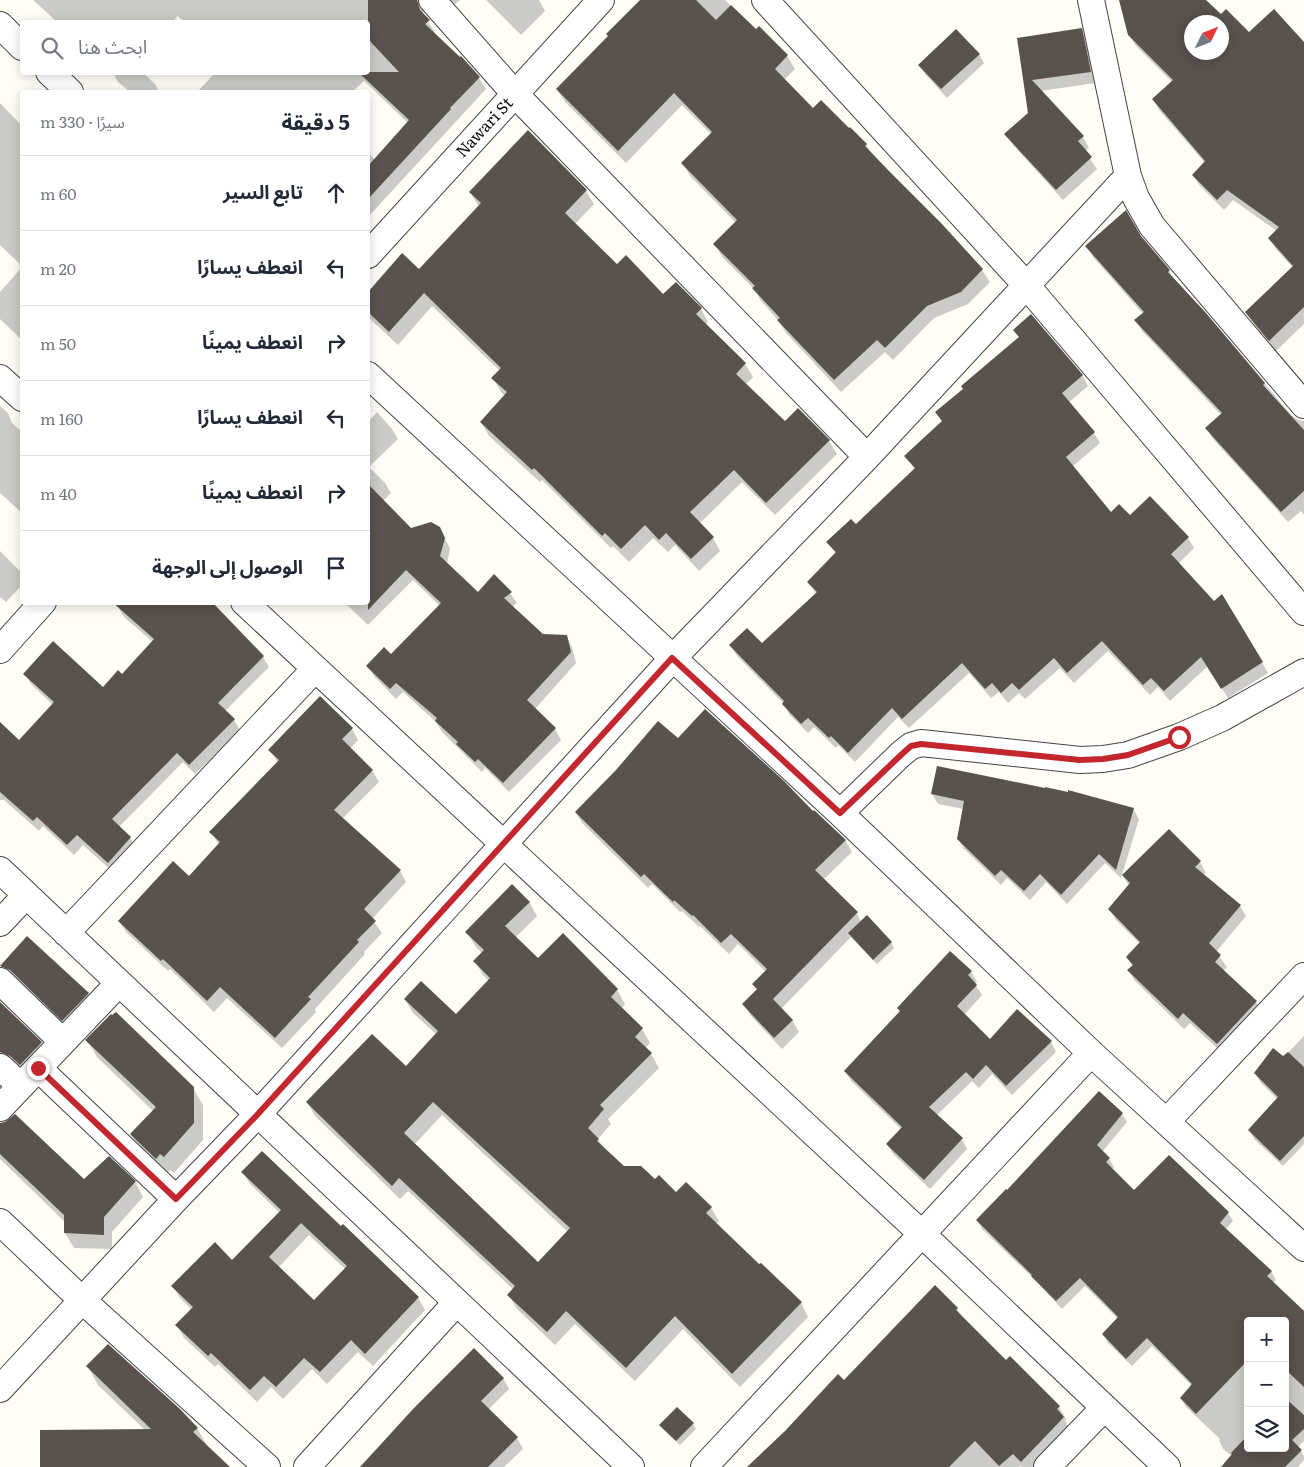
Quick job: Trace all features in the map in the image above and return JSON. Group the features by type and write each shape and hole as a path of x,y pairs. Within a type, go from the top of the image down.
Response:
{"street":[{"path":"432,0 515,94 866,457"},
{"name":"Nawari St","path":"370,253 601,0"},
{"path":"765,0 1026,286 1304,612"},
{"path":"1091,0 1128,176 1136,198 1152,226 1304,404"},
{"path":"0,25 20,45"},
{"path":"52,75 68,90"},
{"path":"0,1389 176,1199 257,1115 672,658 866,457 1128,176"},
{"path":"370,377 840,813 1091,1053 1304,1248"},
{"path":"0,378 20,396"},
{"path":"0,650 39,605"},
{"path":"247,605 502,845 922,1234 1167,1467"},
{"path":"66,933 315,669"},
{"path":"840,813 911,746 921,744 1080,760 1128,755 1179,737 1222,718 1304,672"},
{"path":"0,870 631,1467"},
{"path":"0,923 26,895"},
{"path":"1167,1121 1304,976"},
{"path":"0,981 63,1042"},
{"path":"0,1108 119,983"},
{"path":"704,1467 1091,1053"},
{"path":"0,1067 29,1077 176,1199"},
{"path":"0,1222 82,1300 266,1467"},
{"path":"307,1467 456,1302"},
{"path":"1047,1467 1104,1408"}],"building":[{"path":"368,0 417,0 420,10 430,20 425,24 461,56 480,77 370,197 370,164 409,120 361,75 370,75 370,72 399,72 370,41 370,20 368,20"},
{"path":"640,0 696,0 716,20 731,5 756,29 759,26 788,55 775,69 813,108 821,100 850,127 867,144 865,146 941,223 983,269 961,292 927,306 885,348 877,340 834,380 777,320 780,318 752,288 755,286 713,244 737,220 681,163 712,132 674,93 618,151 556,89"},
{"path":"1119,0 1206,0 1221,14 1226,9 1249,32 1274,9 1304,42 1304,307 1269,341 1245,312 1293,266 1268,238 1279,227 1227,190 1217,200 1192,175 1205,161 1152,99 1173,80 1128,35"},
{"path":"1082,28 1091,72 1032,80 1084,136 1078,141 1092,157 1056,190 1004,134 1028,113 1017,38"},
{"path":"956,29 980,54 941,89 918,65"},
{"path":"528,130 587,190 565,213 617,264 626,255 663,294 676,282 702,308 696,314 746,363 736,374 785,421 798,408 830,440 766,503 734,470 690,512 714,537 691,559 666,533 659,540 645,525 621,549 605,533 602,536 534,468 532,470 480,422 507,392 491,378 501,368 424,293 389,332 370,314 370,290 402,253 419,269 481,203 469,192"},
{"path":"1126,210 1141,236 1170,270 1168,272 1206,313 1265,383 1263,385 1304,430 1304,491 1281,512 1205,428 1222,413 1134,320 1144,312 1085,246"},
{"path":"1031,314 1083,375 1062,393 1095,432 1066,457 1111,512 1119,504 1130,515 1150,496 1189,537 1171,554 1214,601 1222,594 1263,662 1221,689 1201,657 1164,691 1151,678 1143,685 1102,641 1067,673 1054,658 1019,690 1012,683 1001,693 992,683 985,689 962,663 902,719 892,708 848,753 831,736 829,738 808,718 801,724 782,704 784,701 729,645 747,628 762,643 817,592 807,582 836,552 826,542 851,519 856,524 915,468 904,456 942,421 935,412 963,389 961,386 1019,337 1013,330"},
{"path":"370,486 411,528 431,522 440,527 445,538 440,556 478,592 494,574 512,592 504,598 543,634 567,635 571,652 527,700 556,728 503,783 478,759 475,762 456,744 458,742 435,721 437,718 396,683 390,689 366,666 384,647 391,654 441,603 406,570 368,610 368,605 370,605"},
{"path":"115,605 215,605 264,656 218,703 235,719 189,765 177,753 112,819 131,837 108,863 77,835 67,845 37,817 33,821 0,792 0,722 19,740 54,702 23,674 53,641 103,687 118,670 122,674 154,639"},
{"path":"320,696 353,728 342,739 373,770 334,810 401,870 364,909 376,921 357,940 359,942 308,997 311,999 275,1038 220,987 207,1001 163,959 161,961 118,921 173,861 189,876 220,842 209,832 279,760 268,750"},
{"path":"705,709 846,840 815,870 858,912 773,999 793,1020 774,1038 742,1004 757,989 752,984 767,969 731,934 721,943 693,915 674,900 673,902 644,874 641,877 575,812 616,770 658,721 678,738"},
{"path":"937,766 1045,788 1068,792 1068,790 1134,808 1116,870 1099,854 1061,895 1040,874 1024,891 1001,870 995,876 957,839 964,801 931,794"},
{"path":"1169,829 1201,861 1195,867 1241,905 1209,943 1221,955 1215,962 1257,1001 1217,1044 1183,1013 1178,1019 1127,970 1133,965 1126,957 1140,942 1108,909 1130,883 1122,875"},
{"path":"512,884 530,902 505,926 538,958 563,933 618,989 611,997 643,1028 635,1037 652,1053 600,1105 604,1109 588,1128 599,1139 597,1141 624,1166 641,1166 655,1179 659,1175 676,1192 686,1182 712,1207 706,1213 802,1302 732,1374 675,1316 626,1368 566,1311 547,1332 507,1295 515,1286 399,1178 392,1186 306,1102 372,1034 406,1066 438,1031 404,999 421,981 456,1014 490,978 473,961 484,950 465,932","holes":["433,1102 570,1228 538,1262 404,1133"]},
{"path":"867,915 892,942 873,960 848,933"},
{"path":"27,936 89,993 62,1021 10,970 0,966"},
{"path":"950,951 972,971 968,975 977,985 957,1006 990,1039 1017,1009 1052,1041 1006,1086 986,1065 973,1079 966,1072 929,1107 963,1138 924,1180 886,1144 902,1127 844,1071 900,1011 897,1008"},
{"path":"0,1002 42,1042 20,1065 10,1056 0,1052"},
{"path":"116,1012 194,1087 194,1123 164,1157 160,1154 156,1159 130,1134 156,1107 85,1040 111,1014"},
{"path":"1273,1048 1283,1056 1288,1052 1304,1067 1304,1136 1280,1161 1248,1130 1278,1097 1254,1073"},
{"path":"1099,1091 1123,1113 1097,1145 1110,1158 1106,1162 1134,1190 1169,1155 1229,1212 1220,1223 1272,1271 1267,1276 1304,1311 1304,1387 1289,1373 1289,1317 1244,1317 1244,1364 1196,1414 1180,1398 1192,1384 1147,1338 1126,1359 1102,1334 1118,1317 1080,1278 1056,1301 976,1220 1007,1190"},
{"path":"15,1114 84,1179 109,1156 136,1181 104,1217 104,1235 64,1233 64,1215 0,1154 0,1123 5,1122"},
{"path":"262,1151 341,1226 343,1224 419,1297 365,1354 351,1340 320,1372 304,1358 276,1387 264,1376 250,1390 211,1353 208,1356 175,1325 193,1307 171,1286 215,1242 232,1260 281,1210 241,1172","holes":["301,1223 347,1266 314,1300 269,1257"]},
{"path":"935,1285 958,1308 956,1310 1006,1360 1010,1356 1060,1406 1057,1409 1064,1417 1021,1462 1013,1454 999,1466 975,1441 949,1467 747,1467 785,1431 838,1374 844,1380"},
{"path":"108,1344 180,1409 198,1428 193,1432 230,1467 40,1467 40,1430 151,1429 86,1366"},
{"path":"474,1348 504,1378 481,1401 518,1437 488,1467 360,1467 414,1408"},
{"path":"1289,1402 1304,1415 1304,1429 1292,1440 1302,1450 1285,1467 1221,1467 1244,1439 1244,1452 1289,1452"},
{"path":"677,1407 694,1423 676,1441 659,1425"}],"route":[{"path":"38,1068 176,1199 257,1115 672,658 840,813 911,746 934,744 1080,760 1128,755 1179,737"}]}
